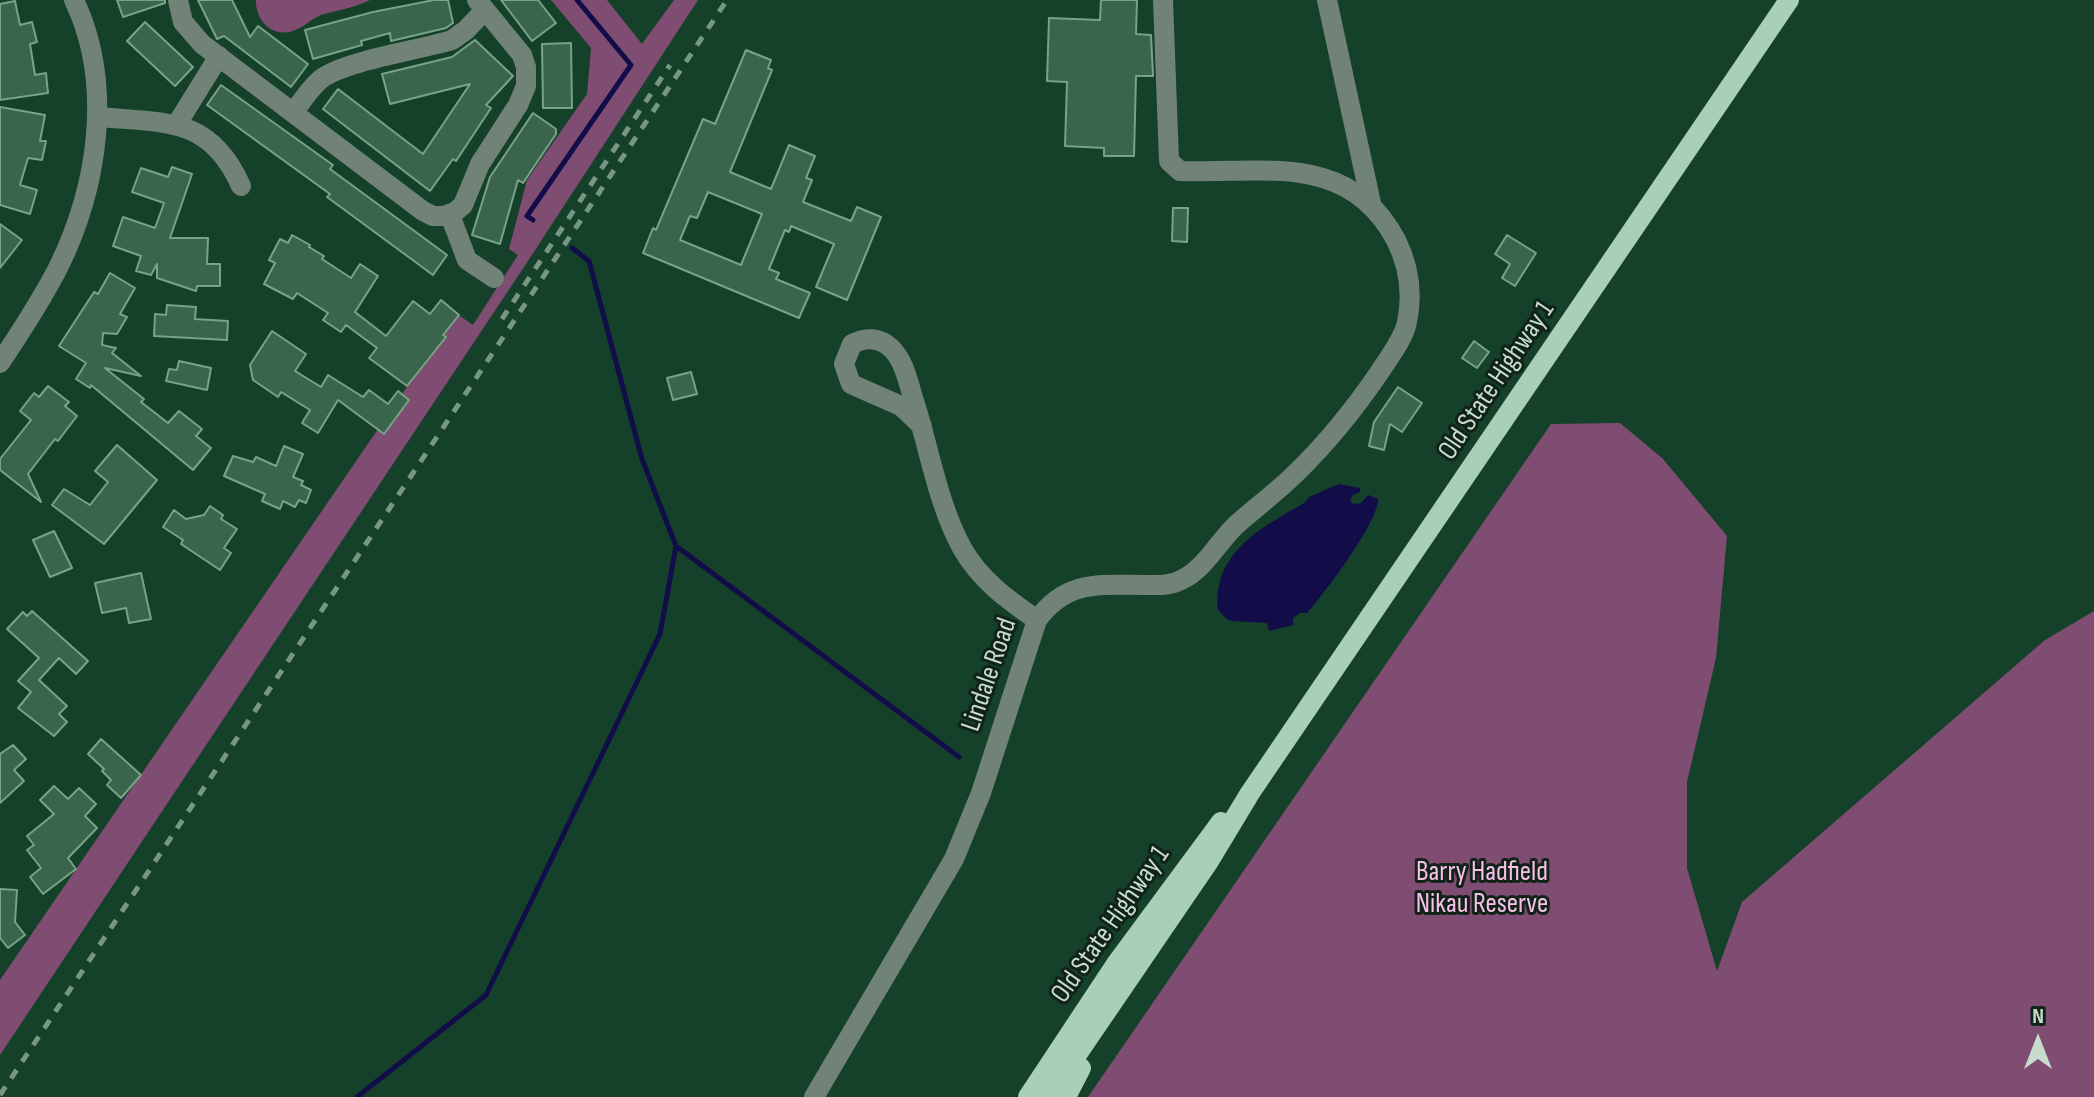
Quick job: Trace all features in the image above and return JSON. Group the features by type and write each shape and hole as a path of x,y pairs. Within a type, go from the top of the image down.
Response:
{"main road":[{"name":"Old State Highway 1","path":"1048,1097 1209,861 1250,793 1789,0"},
{"name":"Old State Highway 1","path":"1028,1097 1192,858 1219,824 1250,793"},
{"path":"1066,1097 1129,980"},
{"path":"1020,1097 1054,1047 1093,999"}],"street":[{"path":"0,363 57,269 81,213 96,141 95,73 81,15 74,0"},
{"path":"178,0 186,28 219,56 293,113 423,211 439,217 450,215 463,205 480,164 518,105 526,86 526,67 522,55 481,5 466,30 452,40 348,66 327,75 315,84 293,113"},
{"path":"1163,0 1167,150 1174,167 1187,171 1302,172 1349,190 1371,203"},
{"name":"Lindale Road","path":"814,1097 954,859 981,793 1037,620 1049,603 1076,588 1161,585 1178,582 1191,575 1226,535 1295,474 1357,405 1406,326 1411,289 1405,259 1371,203 1327,0"},
{"path":"177,124 219,56"},
{"path":"98,117 177,124 214,143 230,162 241,186"},
{"path":"450,215 467,260 494,278"},
{"path":"922,426 901,406 851,384 844,364 852,344 871,339 893,350 908,381 922,426 948,518 969,559 996,590 1037,620"}],"green space":[{"path":"256,0 370,0 321,15 297,30 278,32 266,26 258,14"},
{"path":"551,0 607,0 642,44 674,0 698,0 0,1055 0,980 457,314 473,325 518,255 509,249 527,180 587,94 591,48"},
{"name":"Barry Hadfield Nikau Reserve","path":"1620,423 1663,459 1727,536 1716,658 1687,782 1687,868 1717,971 1742,902 2045,640 2094,611 2094,1097 1088,1097 1551,424"}],"shaded area":[{"path":"1339,484 1360,488 1360,492 1350,500 1353,504 1361,503 1368,495 1378,499 1376,509 1352,553 1313,606 1307,613 1293,618 1293,625 1269,631 1267,623 1228,620 1218,610 1218,590 1223,572 1232,557 1243,544 1272,522 1309,497"}],"building":[{"path":"117,0 165,0 165,3 123,17"},
{"path":"198,0 232,0 250,37 258,26 308,64 291,87 224,36 217,39"},
{"path":"434,0 448,0 453,23 446,28 391,41 390,33 361,41 362,45 313,59 305,30"},
{"path":"501,0 538,0 556,23 532,41"},
{"path":"1101,0 1137,0 1136,34 1151,35 1153,76 1136,76 1134,156 1104,156 1104,148 1065,146 1067,82 1047,81 1049,18 1100,20"},
{"path":"15,1 20,25 32,22 37,42 30,44 35,75 46,73 48,93 0,100 0,4"},
{"path":"145,22 193,67 175,86 127,41"},
{"path":"475,40 513,76 486,105 491,108 456,161 453,159 430,191 323,109 338,89 423,154 470,84 390,104 382,74 452,57"},
{"path":"571,43 572,108 543,108 542,44"},
{"path":"746,50 771,60 768,68 772,70 730,172 771,189 789,145 815,156 806,178 812,180 803,202 851,221 857,207 881,217 847,300 816,287 834,244 791,226 789,232 785,230 769,269 779,273 776,279 810,293 799,318 643,253 653,228 656,230 703,119 715,124","holes":["708,192 762,214 741,265 680,240 690,216 697,218"]},
{"path":"221,85 333,165 330,169 447,255 433,275 327,197 330,194 207,105"},
{"path":"0,107 45,115 40,141 46,141 42,160 28,158 20,185 37,190 30,214 0,205"},
{"path":"533,113 556,129 556,134 523,183 518,180 500,244 472,235 490,177"},
{"path":"172,167 192,174 170,238 208,238 207,264 220,264 220,286 197,286 196,291 157,278 157,264 151,275 136,271 141,256 113,246 123,217 155,228 164,203 132,192 141,168 168,177"},
{"path":"1173,208 1188,208 1187,242 1172,241"},
{"path":"0,224 22,240 0,268"},
{"path":"292,235 310,245 324,256 322,259 351,278 360,264 378,276 355,312 386,336 413,301 430,314 441,300 459,315 443,335 446,337 407,386 369,358 377,348 346,325 341,332 323,320 328,313 297,293 293,299 264,284 275,263 269,260 280,239 288,243"},
{"path":"1507,235 1536,253 1515,286 1502,278 1510,264 1495,254"},
{"path":"110,273 135,288 120,314 127,317 117,334 103,333 102,345 116,348 112,353 141,376 105,368 168,423 179,411 202,429 196,436 211,448 193,470 91,385 90,388 76,379 86,363 59,346"},
{"path":"167,305 196,307 195,319 228,321 227,340 154,336 155,314 166,315"},
{"path":"272,331 306,354 295,371 321,387 328,375 363,397 369,390 388,404 398,391 409,400 384,434 338,400 318,433 302,423 310,410 281,392 278,397 253,380 250,365"},
{"path":"1474,341 1489,352 1477,368 1462,358"},
{"path":"179,361 211,368 207,390 166,381 169,369 177,370"},
{"path":"691,372 697,394 673,400 667,378"},
{"path":"48,386 69,402 65,406 77,416 28,474 41,502 0,470 0,459 31,420 20,411 34,393 39,397"},
{"path":"1398,387 1422,403 1402,432 1390,424 1384,450 1369,446 1374,422"},
{"path":"117,445 157,480 104,544 52,505 64,489 90,505 108,482 95,471"},
{"path":"284,446 303,454 293,477 303,481 301,485 311,490 306,503 299,500 295,507 283,501 280,509 262,501 265,494 224,476 233,456 253,462 256,457 276,466"},
{"path":"210,506 223,515 221,519 237,529 224,548 231,553 220,570 181,544 183,540 163,527 174,510 186,519 204,515"},
{"path":"54,531 72,568 50,577 33,540"},
{"path":"141,573 151,619 129,623 126,608 102,613 95,583"},
{"path":"32,611 88,661 76,674 59,658 39,680 67,706 59,714 67,722 54,736 18,708 31,692 18,681 39,658 7,629 23,612 27,616"},
{"path":"101,739 141,775 121,798 107,785 111,780 102,771 104,769 88,754"},
{"path":"13,745 26,759 14,770 24,781 0,803 0,754"},
{"path":"54,786 68,799 79,788 96,804 85,816 97,828 68,858 76,869 43,894 30,877 41,868 27,850 34,845 27,836 54,814 40,800"},
{"path":"0,889 17,890 15,922 25,935 8,948 0,938"}],"waterway":[{"path":"533,220 527,216 631,65 577,0"},
{"path":"357,1097 486,995 660,634 676,546 642,459 589,261 572,248"},
{"path":"676,546 959,757"}],"railway":[{"path":"0,1095 727,0"},
{"path":"502,319 670,65"}]}
